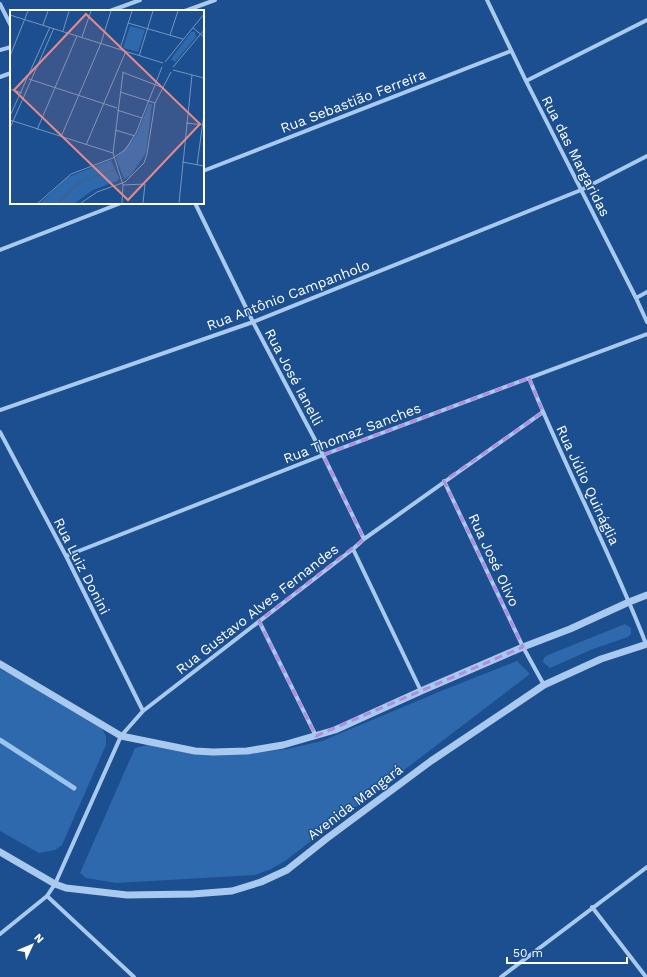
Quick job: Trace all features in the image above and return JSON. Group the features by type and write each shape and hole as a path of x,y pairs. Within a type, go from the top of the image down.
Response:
{"street":[{"path":"113,10 140,0"},
{"path":"188,10 215,0"},
{"name":"Rua das Margaridas","path":"487,0 511,51 647,322"},
{"path":"0,4 10,24"},
{"path":"526,81 647,20"},
{"path":"0,50 10,47"},
{"name":"Rua Sebastião Ferreira","path":"204,171 511,51"},
{"path":"0,77 10,73"},
{"name":"Rua Antônio Campanholo","path":"0,410 253,322 581,190 647,156"},
{"path":"0,250 118,204"},
{"name":"Rua José Ianelli","path":"195,204 253,322 323,455 364,539"},
{"path":"636,298 647,292"},
{"name":"Rua Thomaz Sanches","path":"66,556 323,455 647,334"},
{"name":"Rua Júlio Quináglia","path":"529,378 629,602 646,644"},
{"name":"Rua Gustavo Alves Fernandes","path":"0,934 47,896 55,884 121,736 143,711 364,539 543,412"},
{"name":"Rua Luiz Donini","path":"0,432 66,556 143,711"},
{"name":"Rua José Olivo","path":"444,481 523,647 544,685"},
{"path":"353,549 421,691"},
{"path":"0,664 121,736 195,751 247,751 283,745 335,730 421,691 647,595"},
{"path":"259,621 316,736"},
{"name":"Avenida Mangará","path":"0,852 55,884 66,888 127,894 193,894 232,891 261,882 287,870 431,761 544,685 601,659 646,644"},
{"path":"502,977 592,907 647,867"},
{"path":"47,896 134,977"},
{"path":"592,907 646,977"}],"highlighted area":[{"path":"529,378 543,412 444,481 523,647 316,736 259,621 364,539 323,455"}],"shaded area":[{"path":"625,624 631,628 631,634 628,637 593,649 550,668 543,662 544,658 548,655"},
{"path":"517,661 530,674 285,861 271,869 255,875 116,883 86,878 80,873 135,748 153,744 196,753 240,755 287,749 322,741"},
{"path":"0,669 28,683 101,727 106,736 106,745 62,845 55,850 39,853 0,831"}],"waterway":[{"path":"0,740 74,788"}]}
